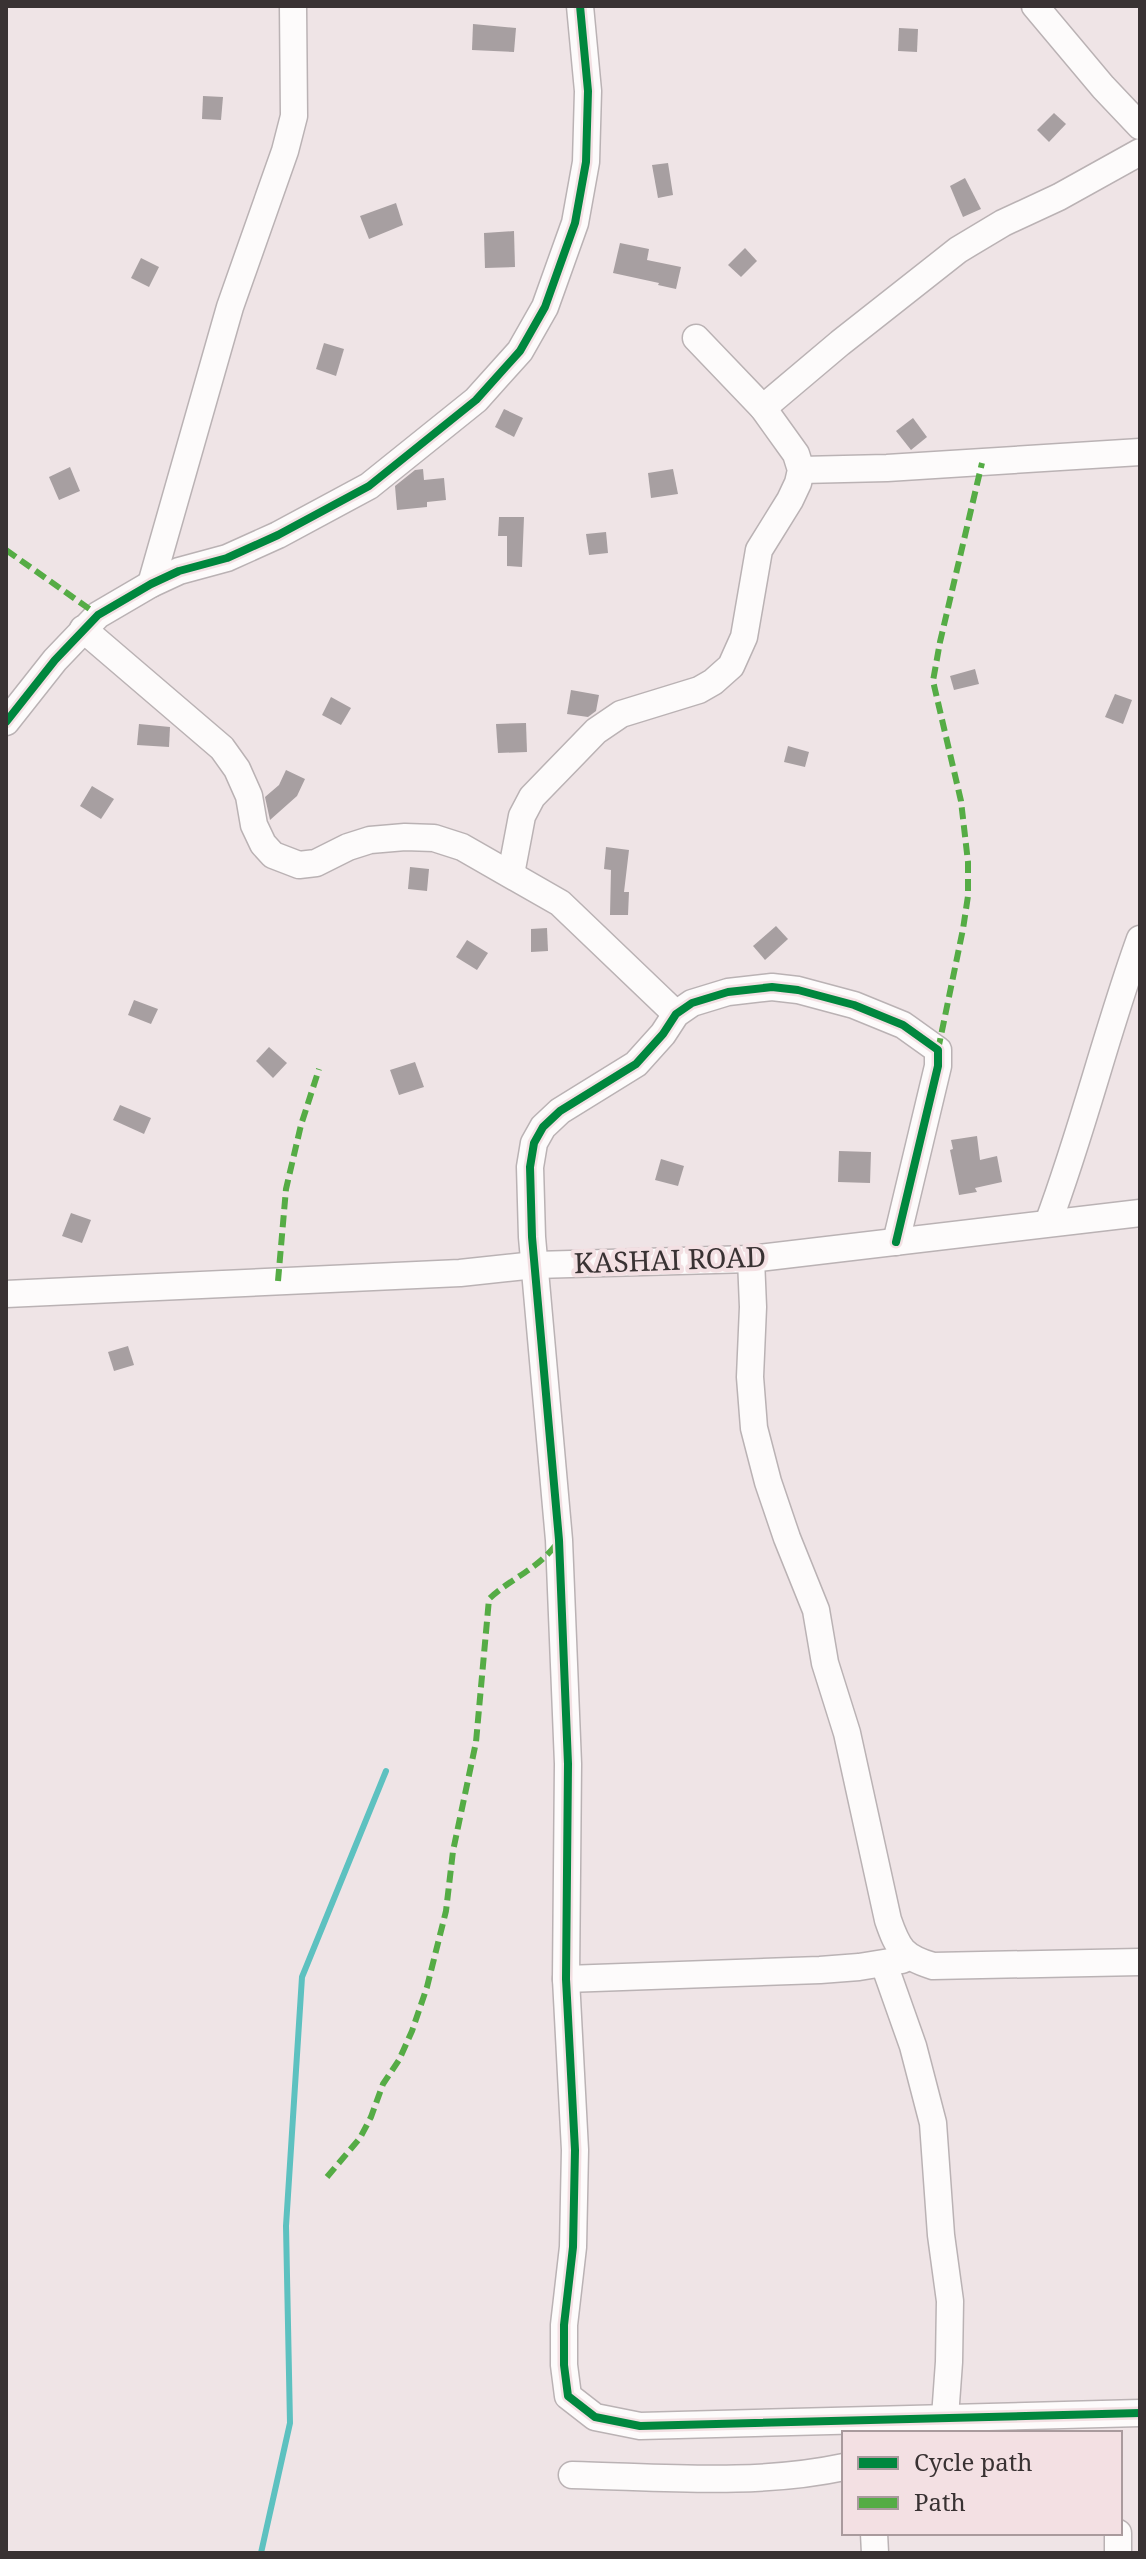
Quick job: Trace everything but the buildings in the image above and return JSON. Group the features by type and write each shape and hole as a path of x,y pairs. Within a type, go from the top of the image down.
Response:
{"street":[{"path":"151,584 230,307 285,151 294,116 293,6"},
{"path":"6,722 98,615 151,584 179,571 227,558 369,486 476,400 520,351 545,307 575,223 586,162 588,91 580,6"},
{"path":"1035,6 1140,126"},
{"path":"763,408 958,250 1003,223 1059,197 1140,152"},
{"path":"511,874 522,816 532,797 596,731 621,714 699,690 713,682 731,666 744,637 759,550 790,500 801,470 796,454 763,408 696,338"},
{"path":"801,470 903,467 1140,452"},
{"path":"83,629 222,748 237,769 249,796 254,825 263,844 273,855 299,865 316,863 370,840 405,837 434,838 462,847 560,903 676,1014"},
{"path":"1048,1223 1140,939"},
{"path":"896,1242 938,1066 938,1050 903,1025 854,1005 798,990 772,987 728,992 692,1003 676,1014 636,1064 560,1111 543,1127 534,1143 530,1167 535,1265 551,1425 563,1602 568,1764 566,1979 575,2150 573,2247 564,2325 568,2396 595,2417 640,2426 945,2417 1114,2423 1140,2413"},
{"name":"KASHAI ROAD","path":"6,1294 460,1273 535,1265 751,1259 1140,1213"},
{"path":"751,1259 753,1307 750,1377 754,1428 777,1510 816,1610 825,1663 847,1733 888,1920 896,1942 897,1962 933,2123 941,2235 950,2301 945,2417"},
{"path":"566,1979 820,1970 897,1962 970,1967 1140,1962"},
{"path":"924,2431 945,2417"},
{"path":"572,2475 748,2479 809,2475 842,2467"}],"waterway":[{"path":"261,2553 290,2423 286,2226 302,1977 386,1771"}],"marked path":[{"path":"938,1050 963,929 968,896 968,862 961,801 933,681 982,463"},
{"path":"6,550 98,615"},
{"path":"278,1281 286,1189 301,1125 319,1069"},
{"path":"327,2177 360,2138 383,2084 399,2060 412,2031 427,1987 446,1911 453,1851 476,1742 489,1599 534,1566 557,1543"}],"cycle path":[{"path":"6,722 55,660 98,615 151,584 179,571 227,558 278,535 369,486 476,400 520,351 545,307 575,223 586,162 588,91 580,6"},
{"path":"896,1242 938,1066 938,1050 903,1025 854,1005 798,990 772,987 728,992 692,1003 676,1014 636,1064 560,1111 543,1127 534,1143 530,1167 532,1237 559,1540 568,1764 566,1979 575,2150 573,2247 564,2325 568,2396 595,2417 640,2426 1140,2413"}]}
